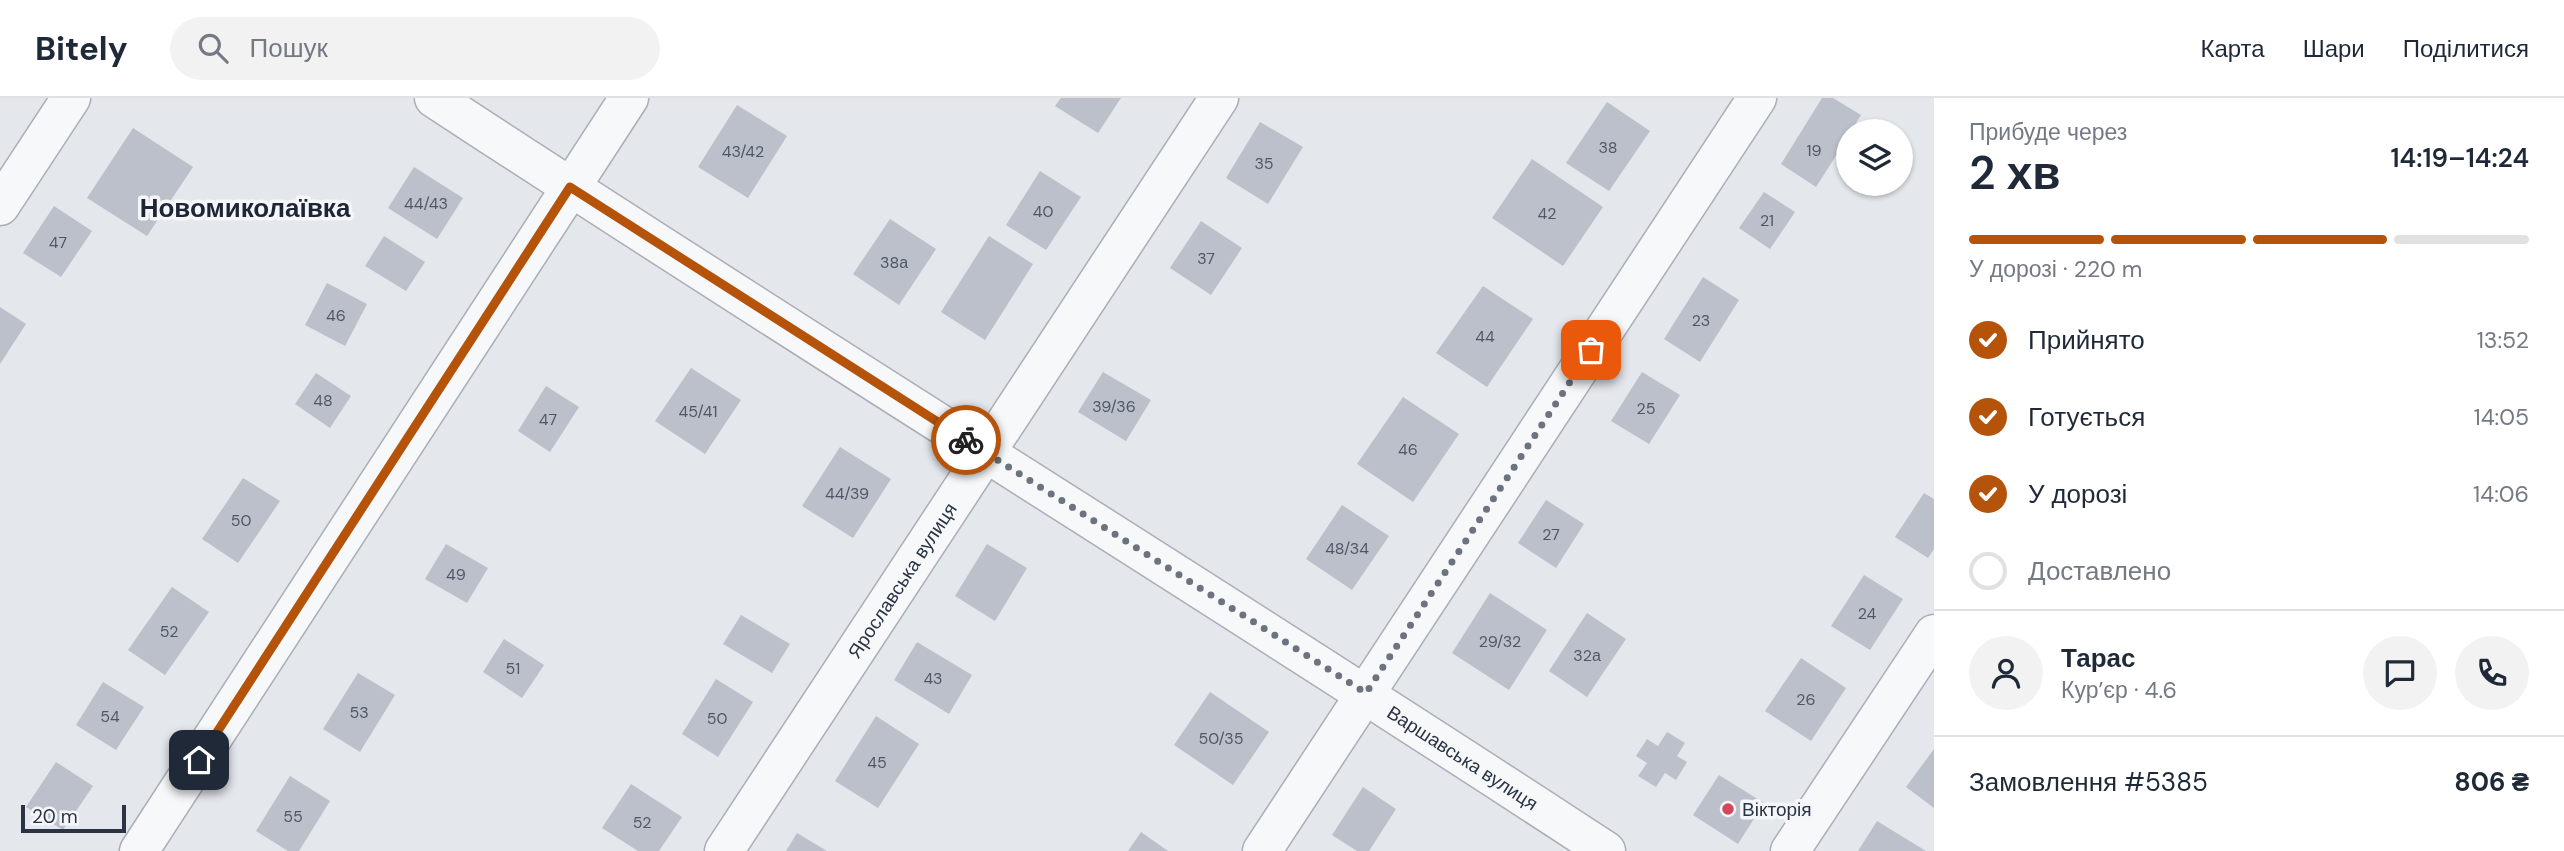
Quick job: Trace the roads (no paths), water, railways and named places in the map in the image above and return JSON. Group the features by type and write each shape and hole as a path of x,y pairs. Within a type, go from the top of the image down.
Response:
{"street":[{"path":"0,206 71,98"},
{"name":"Варшавська вулиця","path":"434,98 986,453 1366,693 1606,851"},
{"path":"139,851 629,98"},
{"name":"Ярославська вулиця","path":"723,851 1219,98"},
{"path":"1262,851 1757,98"},
{"path":"1790,851 1934,634"}],"place":[{"name":"Вікторія","path":"1728,809"}],"district":[{"name":"Новомиколаївка","path":"245,208"}]}
